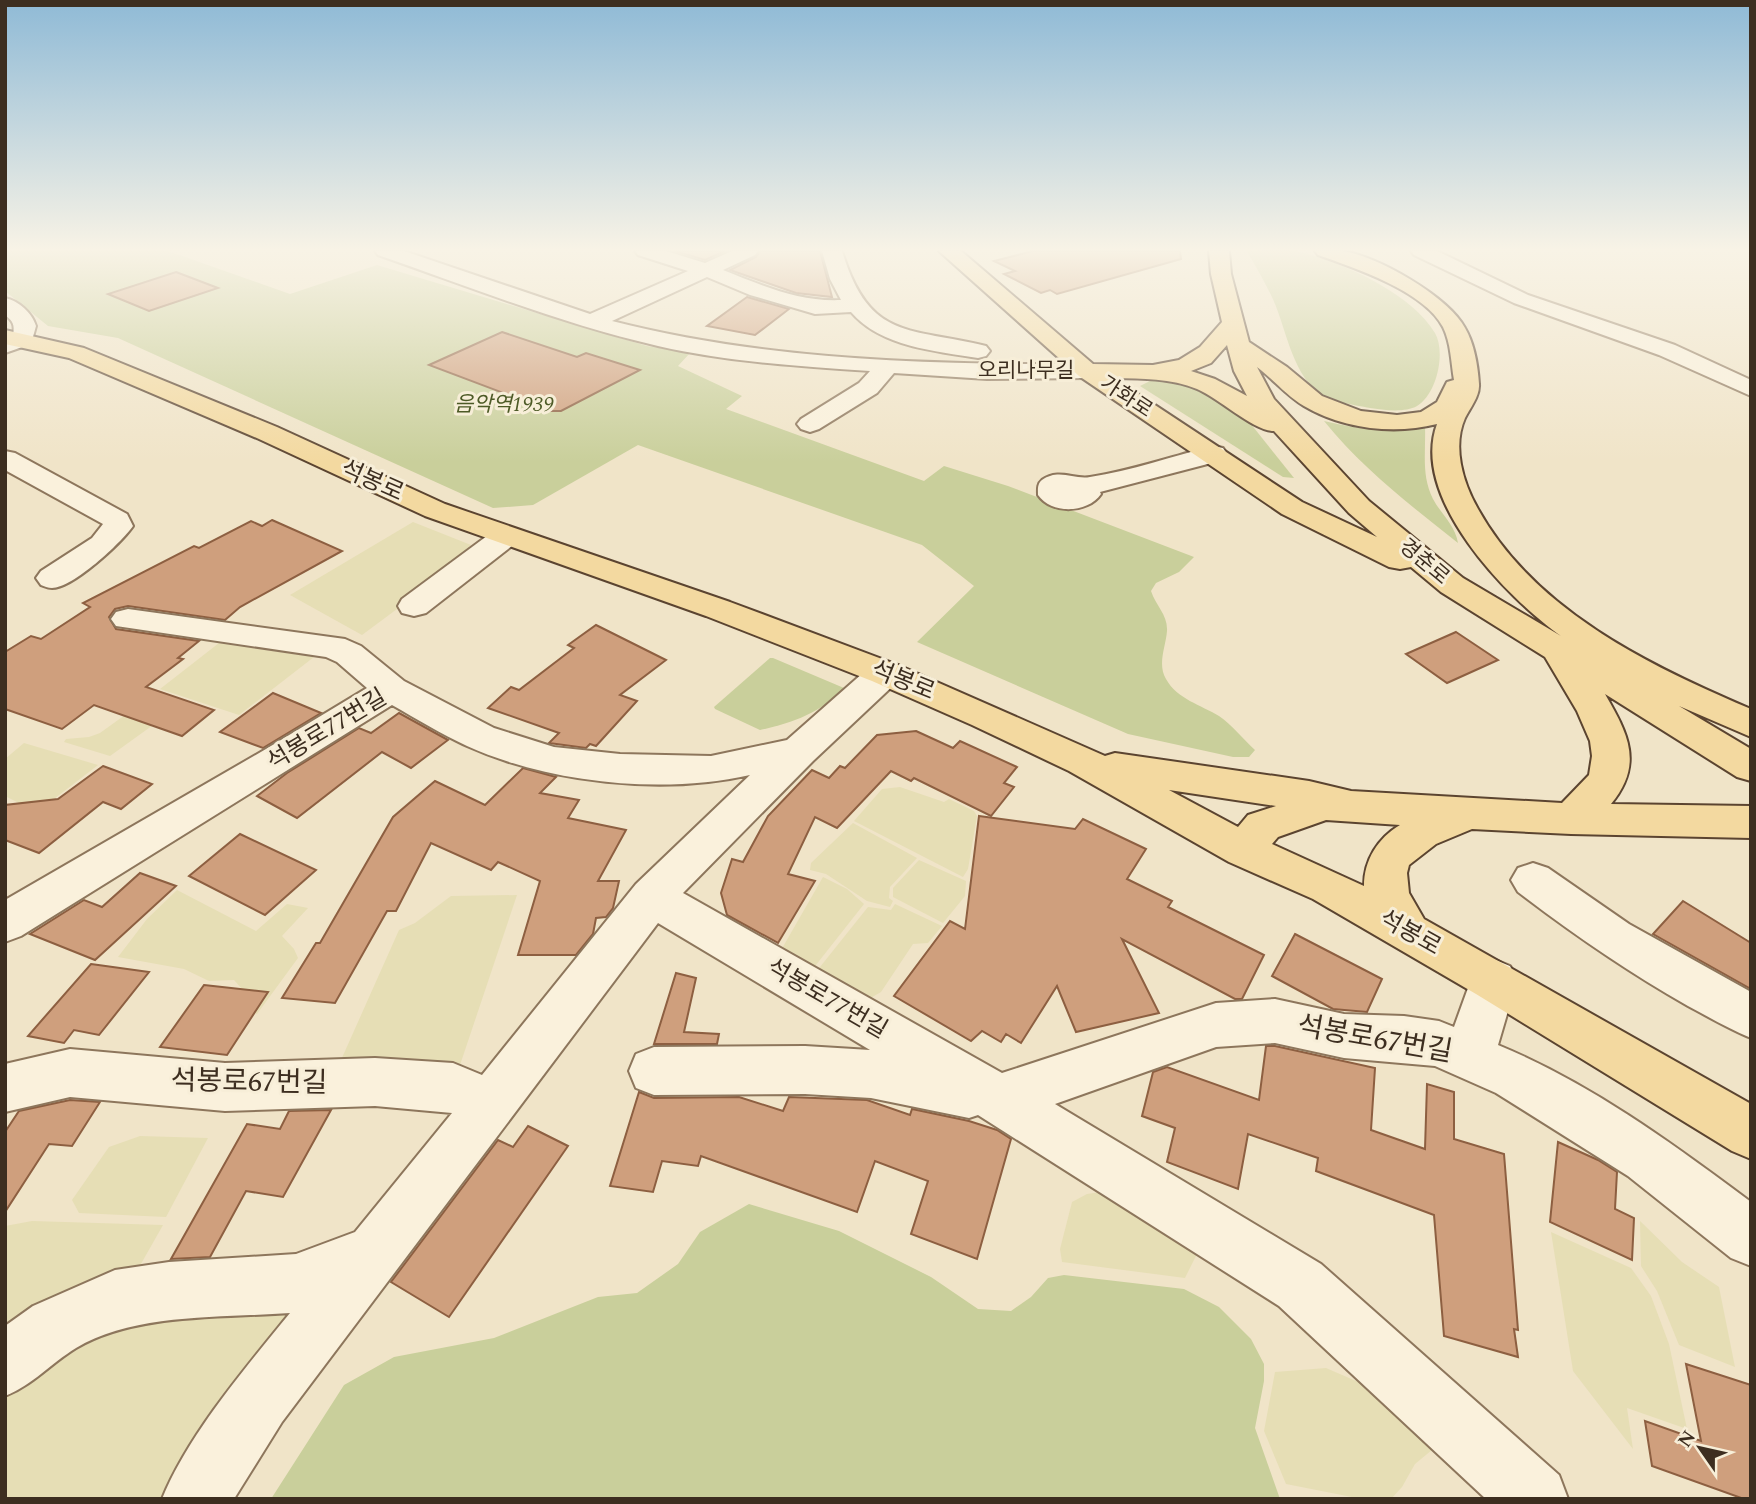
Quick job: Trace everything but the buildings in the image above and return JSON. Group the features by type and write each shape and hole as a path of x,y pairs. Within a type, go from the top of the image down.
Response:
{"main road":[{"name":"가화로","path":"1030,321 1087,371 1292,508 1452,585"},
{"name":"경춘로","path":"1233,321 1246,371 1264,402 1359,507 1452,585 1751,767"},
{"path":"1448,321 1458,336 1466,392 1447,436 1448,469 1465,515 1559,651 1596,713 1612,748 1611,771 1597,793 1570,819"},
{"path":"1152,372 1192,366 1236,334 1315,403 1348,415 1382,421 1416,421 1436,416 1450,402 1464,369"},
{"name":"석봉로","path":"11,341 76,353 268,433 435,510 718,609 885,673 1083,761 1244,850 1328,887 1493,980 1751,1133"},
{"path":"1087,371 1152,372 1209,385 1296,440"},
{"path":"1501,566 1581,635 1647,676 1751,724"},
{"path":"1083,761 1205,783 1272,789 1379,808"},
{"path":"1244,850 1262,826 1325,806 1570,819 1751,822"},
{"path":"1408,932 1386,886 1386,868 1398,847 1446,821 1472,814"}],"street":[{"path":"11,341 26,323 24,321"},
{"name":"오리나무길","path":"592,321 660,340 751,356 986,372 1087,371"},
{"path":"872,321 880,327 932,342 1087,371"},
{"path":"1585,321 1667,350 1751,389"},
{"path":"810,424 868,388 888,365"},
{"path":"1085,487 1213,454"},
{"path":"5,459 117,520 118,526 103,544 52,578"},
{"path":"414,606 506,536"},
{"path":"128,618 332,647 349,654 391,689"},
{"path":"195,1499 260,1400 652,897 799,751 885,673"},
{"name":"석봉로77번길","path":"5,923 280,759 391,689 481,737 552,761 620,768 711,770 799,751"},
{"path":"1533,880 1624,945 1751,1016"},
{"name":"석봉로77번길","path":"652,897 999,1099"},
{"path":"1470,1057 1493,980"},
{"name":"석봉로67번길","path":"999,1099 1216,1025 1275,1021 1344,1036 1439,1044 1514,1076 1647,1157 1751,1238"},
{"path":"654,1071 805,1070 871,1074 999,1099 1300,1285 1535,1499"},
{"name":"석봉로67번길","path":"5,1088 70,1073 225,1087 375,1082 453,1087 490,1105"},
{"path":"5,1365 54,1327 115,1300 169,1292 296,1283 372,1255"}],"shaded area":[{"path":"413,522 471,545 432,583 362,635 290,595"},
{"path":"219,643 314,657 239,715 160,689"},
{"path":"157,692 185,702 110,756 64,742 66,739 100,733"},
{"path":"24,743 98,765 37,812 5,796 5,759"},
{"path":"900,787 944,802 949,799 974,811 977,816 968,869 963,877 854,821 882,789"},
{"path":"853,823 917,858 890,887 889,898 893,901 890,907 867,901 826,874 810,870 811,863"},
{"path":"919,860 966,881 965,896 943,923 893,897 893,888"},
{"path":"823,877 847,889 864,904 812,970 780,952"},
{"path":"177,890 256,931 287,904 308,908 282,936 298,958 257,1014 232,1007 242,989 234,980 209,981 184,969 118,957 147,919"},
{"path":"517,895 457,1074 337,1069 399,930 415,923 451,896"},
{"path":"895,904 942,926 928,943 913,944 881,992 867,1000 816,972 868,907 891,910"},
{"path":"140,1136 208,1138 166,1217 79,1213 72,1200 109,1147"},
{"path":"1101,1192 1198,1252 1185,1278 1062,1262 1060,1249 1072,1202 1087,1194"},
{"path":"32,1221 163,1225 133,1278 5,1347 5,1226"},
{"path":"1640,1221 1682,1262 1719,1287 1735,1367 1679,1345 1657,1291 1641,1266"},
{"path":"1551,1232 1631,1268 1651,1296 1669,1344 1687,1429 1627,1408 1633,1449 1573,1371"},
{"path":"324,1291 248,1383 160,1499 5,1499 5,1386 118,1317 164,1321"},
{"path":"1326,1368 1393,1397 1444,1440 1415,1464 1402,1487 1391,1499 1362,1499 1286,1484 1264,1431 1275,1372"}],"green space":[{"name":"음악역1939","path":"42,321 564,321 647,346 690,353 678,366 742,396 726,409 924,481 944,466 1008,486 1194,557 1179,572 1156,583 1151,591 1167,625 1163,673 1176,692 1219,716 1255,750 1249,757 1233,757 1128,734 917,642 974,586 922,545 638,445 533,505 493,508 118,338 48,326"},
{"path":"1282,321 1426,321 1435,333 1440,351 1438,372 1430,392 1417,406 1400,410 1370,408 1330,399 1309,384 1295,360"},
{"path":"1150,381 1182,381 1239,409 1294,478 1283,477 1140,386"},
{"path":"1324,421 1374,430 1425,426 1425,472 1429,490 1454,531 1458,543 1370,470"},
{"path":"770,658 844,688 826,704 805,716 760,730 715,709 714,707"},
{"path":"749,1204 839,1231 931,1277 978,1309 1011,1311 1031,1297 1048,1278 1064,1275 1184,1289 1219,1307 1251,1339 1264,1364 1264,1381 1255,1428 1280,1499 271,1499 344,1385 394,1357 494,1338 598,1297 637,1293 678,1264 700,1232"}]}
